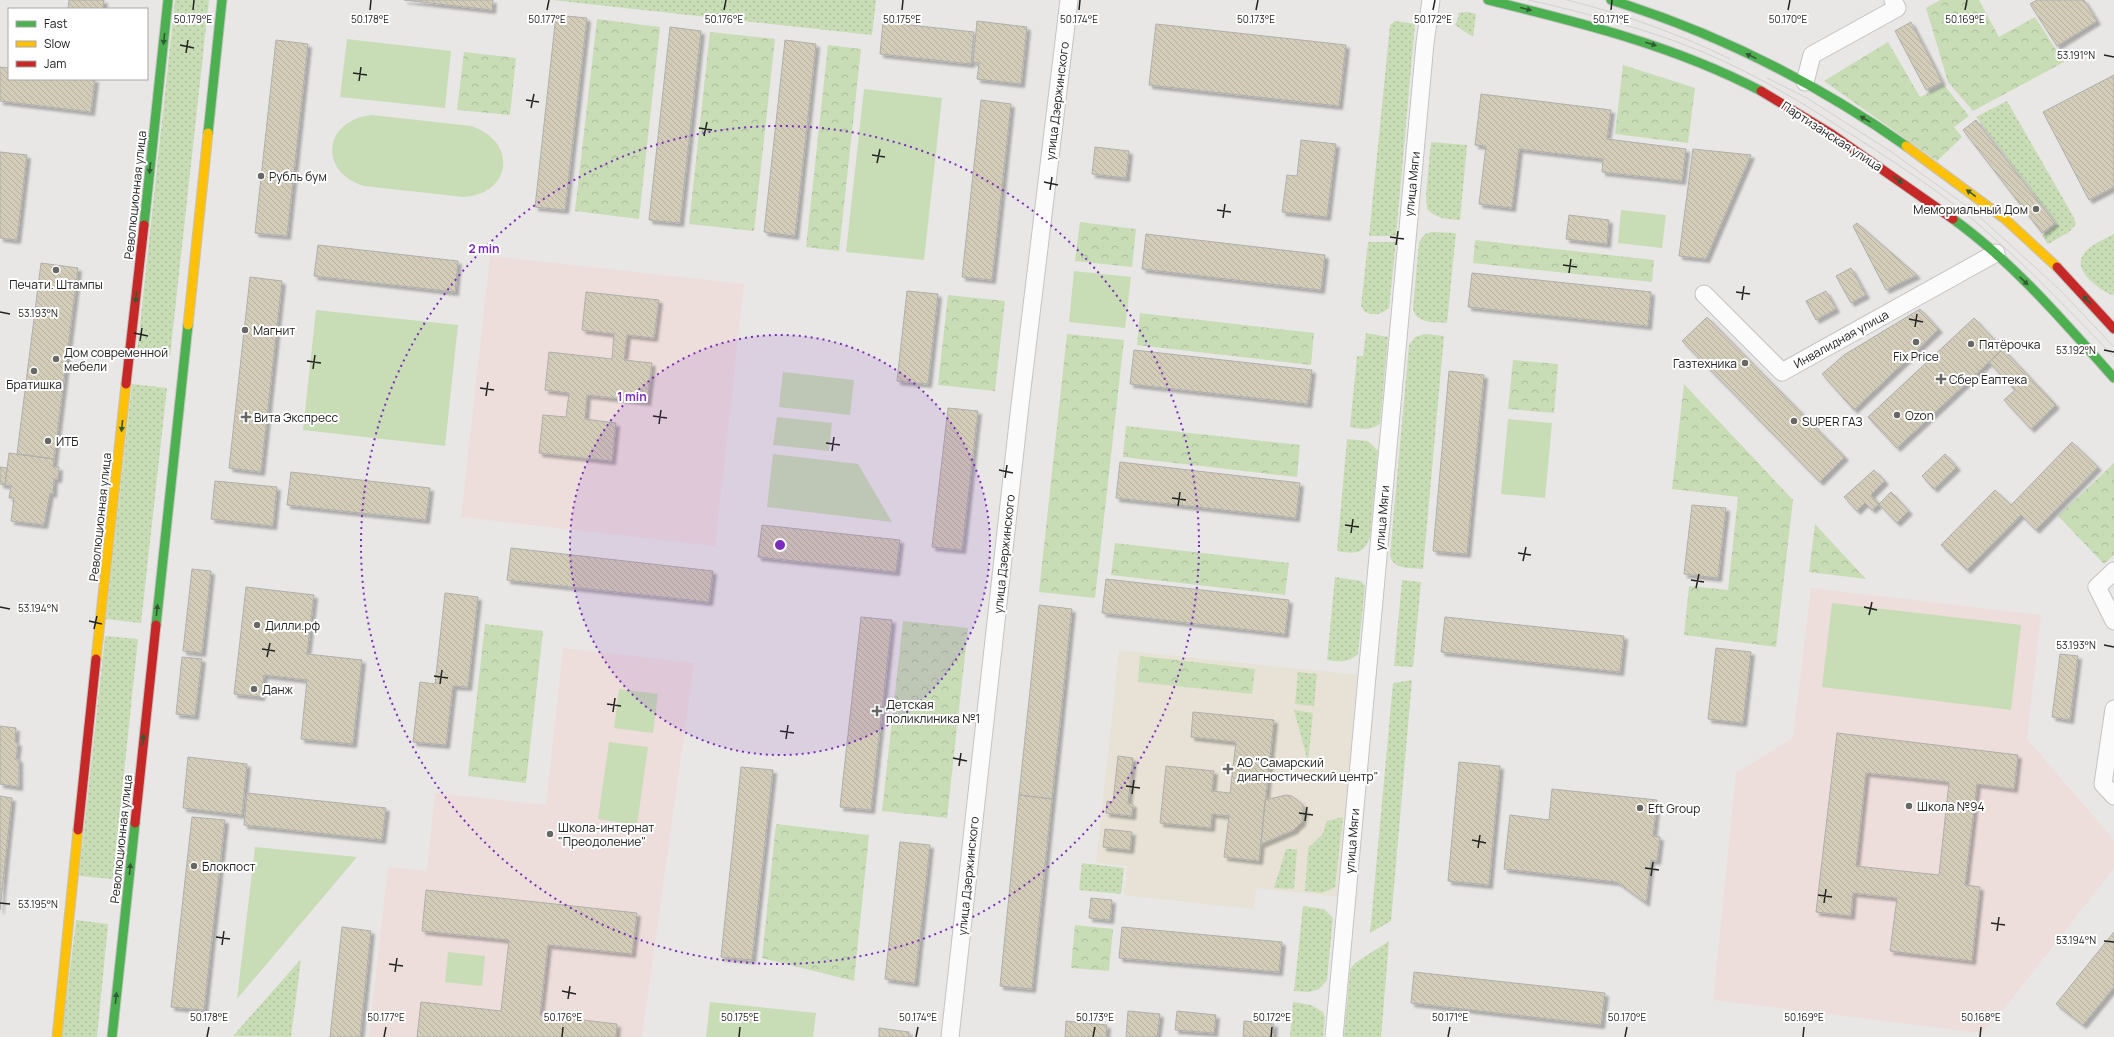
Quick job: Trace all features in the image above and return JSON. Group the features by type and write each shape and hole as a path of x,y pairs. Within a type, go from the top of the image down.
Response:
{"main road":[{"name":"Революционная улица","path":"58,1037 91,707 168,0"},
{"name":"Революционная улица","path":"112,1037 222,0"},
{"name":"Партизанская улица","path":"1488,0 1587,24 1679,54 1732,76 1794,108 1881,168 1996,254 2044,300 2114,378"},
{"path":"1611,0 1694,28 1804,82 1884,130 1978,198 2048,258 2114,328"}],"street":[{"name":"улица Дзержинского","path":"950,1037 1020,405 1069,0"},
{"name":"улица Мяги","path":"1334,1037 1425,43 1431,0"},
{"path":"1804,82 1812,55 1897,8 1893,0"},
{"name":"Инвалидная улица","path":"1704,294 1782,372 1996,254"},
{"path":"2114,571 2097,587 2114,621"},
{"path":"2114,709 2103,784 2114,796"}],"shaded area":[{"path":"490,256 744,284 715,546 461,517"},
{"name":"Школа №94","path":"1811,588 2041,615 2027,739 2114,840 2114,868 2011,1000 1982,1033 1713,1000 1736,773 1793,738"},
{"name":"Школа-интернат \"Преодоление\"","path":"563,648 694,663 642,1037 369,1037 388,867 427,871 435,793 546,805"},
{"name":"АО \"Самарский диагностический центр\"","path":"1119,650 1357,675 1339,897 1256,888 1254,909 1124,895 1127,866 1096,863"}],"green space":[{"path":"175,0 209,0 170,356 137,352"},
{"path":"552,0 876,0 872,35"},
{"path":"1940,0 1979,0 1999,37 2035,17 2064,62 1973,111 1948,82 1926,8"},
{"path":"1467,12 1476,14 1473,37 1455,25 1459,16 1458,13"},
{"path":"597,19 660,27 639,219 575,211"},
{"path":"1395,21 1415,24 1396,236 1369,236 1390,25"},
{"path":"710,32 775,39 754,231 689,224"},
{"path":"347,39 451,51 445,108 340,97"},
{"path":"1888,42 1920,97 1944,85 1969,116 1954,127 1962,137 1937,161 1824,81"},
{"path":"828,45 861,49 839,251 806,247"},
{"path":"464,52 516,58 510,115 457,110"},
{"path":"1623,65 1695,88 1688,143 1615,134"},
{"path":"864,89 942,98 924,260 846,252"},
{"path":"2007,101 2073,216 2076,224 2069,232 2048,244 2042,236 2057,224 1976,117"},
{"path":"372,115 471,126 486,133 496,143 502,154 503,166 500,177 492,187 480,194 464,197 364,186 349,179 339,170 333,159 332,147 336,136 344,126 356,119"},
{"path":"1431,142 1467,145 1460,220 1438,217 1427,209 1426,194"},
{"path":"1621,210 1666,215 1662,248 1618,243"},
{"path":"1080,222 1136,229 1132,267 1075,261"},
{"path":"1431,232 1456,233 1447,323 1422,320 1415,314 1413,309 1419,242 1425,234"},
{"path":"2114,234 2114,294 2112,295 2099,288 2087,277 2082,269 2081,262 2082,256 2087,251 2100,241"},
{"path":"1475,240 1654,260 1652,282 1473,263"},
{"path":"1368,242 1396,242 1389,308 1377,314 1365,312 1361,306"},
{"path":"1074,271 1131,277 1125,328 1069,322"},
{"path":"948,295 1005,301 995,391 938,385"},
{"path":"316,310 458,325 445,446 303,430"},
{"path":"1140,313 1314,333 1311,365 1137,345"},
{"path":"1366,333 1388,337 1380,424 1373,428 1366,429 1350,427 1357,356 1363,356"},
{"path":"1067,334 1124,340 1095,598 1039,592"},
{"path":"1425,334 1444,336 1423,569 1398,566 1394,563 1390,555 1409,345 1415,337"},
{"path":"1513,360 1558,364 1554,413 1508,409"},
{"path":"783,372 854,380 850,415 779,407"},
{"path":"132,384 167,388 141,623 106,619"},
{"path":"1684,384 1793,500 1776,647 1684,635 1689,586 1728,590 1738,497 1672,489"},
{"path":"777,417 832,423 829,451 773,445"},
{"path":"1508,419 1552,423 1545,498 1501,494"},
{"path":"1126,426 1300,445 1297,477 1123,457"},
{"path":"1347,439 1368,441 1378,451 1370,537 1365,547 1358,552 1353,553 1337,551"},
{"path":"773,454 858,464 892,522 767,507"},
{"path":"2114,463 2114,555 2104,564 2058,516"},
{"path":"1815,524 1866,579 1809,572"},
{"path":"1115,543 1289,563 1285,595 1111,575"},
{"path":"1335,577 1361,581 1365,586 1358,654 1351,659 1343,661 1327,660"},
{"path":"1402,580 1421,582 1413,667 1394,666"},
{"path":"1832,603 2021,625 2011,710 1822,687"},
{"path":"903,621 968,628 947,818 882,811"},
{"path":"485,624 543,631 526,783 468,776"},
{"path":"105,636 138,639 113,879 79,876"},
{"path":"1140,656 1255,669 1252,694 1138,682"},
{"path":"1298,672 1317,674 1314,706 1295,704"},
{"path":"1412,680 1391,921 1370,933 1393,683"},
{"path":"619,689 658,694 653,733 614,728"},
{"path":"1294,710 1313,713 1308,762"},
{"path":"609,742 648,747 637,825 598,819"},
{"path":"1343,817 1335,887 1322,893 1305,891 1308,848 1322,835 1327,821"},
{"path":"776,824 869,835 854,981 762,958"},
{"path":"255,847 357,857 237,999"},
{"path":"1286,849 1297,849 1294,889 1274,888"},
{"path":"1082,863 1124,868 1121,894 1079,890"},
{"path":"1303,906 1324,909 1333,918 1327,980 1319,989 1309,992 1294,991"},
{"path":"76,920 108,924 97,1037 62,1037"},
{"path":"1075,925 1113,929 1109,971 1071,968"},
{"path":"1389,941 1381,1037 1344,1037 1350,969 1355,963"},
{"path":"448,952 485,956 482,986 445,982"},
{"path":"301,959 291,1037 233,1036"},
{"path":"710,1002 816,1013 813,1037 706,1037"},
{"path":"1293,1002 1311,1005 1323,1012 1325,1017 1323,1037 1290,1037"}],"building":[{"path":"69,0 104,0 103,8 68,8"},
{"path":"404,0 493,0 492,10"},
{"path":"2037,0 2084,0 2097,21 2057,46 2030,4"},
{"path":"556,15 587,18 565,210 535,207"},
{"path":"977,21 1027,27 1021,84 977,79 979,63 973,62"},
{"path":"883,22 974,32 971,64 880,54"},
{"path":"1911,22 1942,82 1926,90 1895,31"},
{"path":"1156,24 1346,45 1339,106 1149,85"},
{"path":"670,27 701,31 680,223 649,220"},
{"path":"276,40 308,44 287,236 255,233"},
{"path":"785,40 816,44 795,236 764,232"},
{"path":"0,67 8,68 8,80 95,80 91,112 0,101"},
{"path":"2114,75 2114,187 2089,200 2043,112"},
{"path":"1481,94 1611,110 1607,139 1686,149 1682,181 1602,172 1603,159 1519,149 1512,208 1479,204 1486,146 1475,145"},
{"path":"981,100 1011,104 992,280 962,277"},
{"path":"1976,120 2055,223 2042,233 1963,130"},
{"path":"1301,140 1336,144 1327,217 1282,212 1287,175 1297,176"},
{"path":"1095,147 1129,151 1126,178 1092,174"},
{"path":"1693,149 1751,155 1706,259 1679,256"},
{"path":"0,152 27,155 17,240 0,238"},
{"path":"1569,215 1609,220 1607,244 1566,239"},
{"path":"1857,223 1917,275 1886,290 1853,226"},
{"path":"1146,234 1325,255 1321,290 1142,269"},
{"path":"318,245 458,261 455,292 314,276"},
{"path":"41,263 78,268 54,459 17,454"},
{"path":"1851,268 1866,295 1851,303 1836,276"},
{"path":"1472,273 1651,292 1648,326 1468,307"},
{"path":"250,277 282,281 261,472 229,468"},
{"path":"907,291 938,294 928,384 897,381"},
{"path":"1826,291 1836,309 1816,320 1806,301"},
{"path":"586,292 659,300 654,338 627,335 624,360 652,363 647,402 587,395 585,419 616,423 612,461 539,453 543,415 566,417 569,393 545,390 549,352 612,359 614,334 582,330"},
{"path":"1920,309 1939,329 1854,410 1822,374 1844,355"},
{"path":"1707,317 1845,457 1820,482 1682,341"},
{"path":"1974,318 2003,349 1897,448 1868,417"},
{"path":"2003,349 2056,405 2031,429 2004,400 2015,390 1989,362"},
{"path":"1134,350 1312,370 1308,404 1130,384"},
{"path":"1449,371 1484,375 1467,554 1433,551"},
{"path":"948,408 978,411 962,550 932,547"},
{"path":"2072,442 2098,467 2036,530 2021,515 1967,570 1941,545 1995,490 2011,505"},
{"path":"9,453 54,459 53,467 59,467 58,479 54,479 53,494 50,493 44,525 11,521 14,498 9,498 11,486 5,485"},
{"path":"1945,454 1957,467 1934,489 1922,476"},
{"path":"1120,462 1300,483 1296,518 1116,498"},
{"path":"0,467 7,468 5,485 0,484"},
{"path":"1874,470 1885,481 1871,495 1879,504 1872,510 1865,503 1857,511 1844,497"},
{"path":"291,472 430,488 426,520 287,505"},
{"path":"215,481 277,487 273,526 211,519"},
{"path":"1891,492 1909,511 1897,523 1879,504"},
{"path":"1692,505 1726,508 1718,578 1684,574"},
{"path":"762,525 900,540 896,572 758,557"},
{"path":"511,548 713,571 709,602 507,580"},
{"path":"192,569 211,571 202,653 183,651"},
{"path":"1106,579 1289,600 1285,634 1102,613"},
{"path":"246,587 314,595 307,654 362,660 353,744 301,739 307,680 264,675 261,697 234,694"},
{"path":"445,593 478,597 468,687 453,686 446,745 413,742 420,682 435,684"},
{"path":"1039,605 1072,609 1052,799 1019,795"},
{"path":"861,617 892,620 871,810 840,807"},
{"path":"1445,617 1624,636 1620,672 1441,652"},
{"path":"1716,648 1751,652 1743,723 1708,719"},
{"path":"2060,654 2078,656 2070,720 2052,717"},
{"path":"182,657 202,659 195,716 176,714"},
{"path":"1193,712 1274,720 1259,861 1224,857 1229,816 1212,814 1211,828 1160,823 1166,766 1214,771 1212,791 1230,793 1236,742 1191,737"},
{"path":"0,726 16,728 15,742 18,743 16,759 19,759 19,787 0,784"},
{"path":"1837,733 2018,755 2014,789 1977,784 1965,885 1980,887 1972,961 1890,951 1897,898 1853,893 1851,916 1816,912","holes":["1866,773 1949,782 1939,875 1856,866"]},
{"path":"1118,756 1133,758 1128,803 1133,804 1132,816 1106,813 1107,801 1113,802"},
{"path":"188,757 247,764 242,815 183,808"},
{"path":"1459,762 1500,766 1489,885 1448,881"},
{"path":"741,767 773,770 752,960 721,957"},
{"path":"1552,789 1657,800 1653,836 1660,837 1657,861 1651,860 1646,903 1617,882 1504,869 1510,815 1549,820"},
{"path":"247,793 386,808 382,840 244,825"},
{"path":"1019,795 1052,799 1032,989 1000,986"},
{"path":"1286,795 1292,796 1302,804 1304,810 1302,822 1294,830 1261,844 1265,800"},
{"path":"0,796 12,798 0,910"},
{"path":"192,817 225,820 204,1010 171,1007"},
{"path":"1105,829 1132,832 1130,850 1103,847"},
{"path":"900,842 930,845 915,983 885,979"},
{"path":"426,890 637,913 632,954 548,945 540,1015 617,1024 616,1037 417,1037 421,1002 501,1011 509,940 422,931"},
{"path":"1091,898 1112,900 1110,920 1089,918"},
{"path":"342,927 371,931 360,1037 330,1037"},
{"path":"1122,927 1282,942 1279,972 1119,958"},
{"path":"2114,932 2114,987 2083,1025 2056,1004"},
{"path":"1414,972 1605,993 1601,1025 1411,1003"},
{"path":"1128,1011 1160,1014 1157,1037 1126,1037"},
{"path":"1177,1011 1216,1015 1214,1033 1175,1030"},
{"path":"1066,1021 1107,1025 1106,1037 1065,1037"},
{"path":"1244,1021 1274,1024 1273,1037 1243,1037"},
{"path":"879,1028 909,1032 909,1037 879,1037"}],"tram line":[{"path":"1529,0 1606,19 1680,43 1743,70 1803,104 1908,171 1971,218 2027,268 2114,357"},
{"path":"1567,0 1609,11 1650,25 1730,59"},
{"path":"1767,78 1807,98 1890,151 1972,210 2060,290 2114,347"}],"traffic: fast":[{"path":"144,225 168,0"},
{"path":"208,133 222,0"},
{"path":"1488,0 1593,27 1662,48 1728,75 1761,91"},
{"path":"1611,0 1689,28 1764,61 1801,80 1872,123 1906,146"},
{"path":"1953,219 1975,236 2018,274 2114,378"},
{"path":"156,625 188,325"},
{"path":"112,1037 135,823"}],"traffic: slow":[{"path":"188,325 208,133"},
{"path":"1906,146 2005,219 2057,267"},
{"path":"96,659 126,384"},
{"path":"57,1037 78,830"}],"traffic: jam":[{"path":"1761,91 1830,133 1953,219"},
{"path":"126,384 144,225"},
{"path":"2057,267 2114,329"},
{"path":"135,823 156,625"},
{"path":"78,830 96,659"}],"place":[{"name":"Рубль бум","path":"261,176"},
{"name":"Мемориальный Дом","path":"2036,209"},
{"name":"Печати. Штампы","path":"56,270"},
{"name":"Магнит","path":"245,330"},
{"name":"Fix Price","path":"1916,342"},
{"name":"Пятёрочка","path":"1971,344"},
{"name":"Дом современной мебели","path":"56,359"},
{"name":"Газтехника","path":"1745,363"},
{"name":"Братишка","path":"34,371"},
{"name":"Сбер Еаптека","path":"1941,379"},
{"name":"Ozon","path":"1897,415"},
{"name":"Вита Экспресс","path":"246,417"},
{"name":"SUPER ГАЗ","path":"1794,421"},
{"name":"ИТБ","path":"48,441"},
{"name":"Дилли.рф","path":"257,625"},
{"name":"Данж","path":"254,689"},
{"name":"Детская поликлиника №1","path":"877,711"},
{"name":"АО \"Самарский диагностический центр\"","path":"1228,769"},
{"name":"Школа №94","path":"1909,806"},
{"name":"Eft Group","path":"1640,808"},
{"name":"Школа-интернат \"Преодоление\"","path":"550,834"},
{"name":"Блокпост","path":"194,866"}]}
